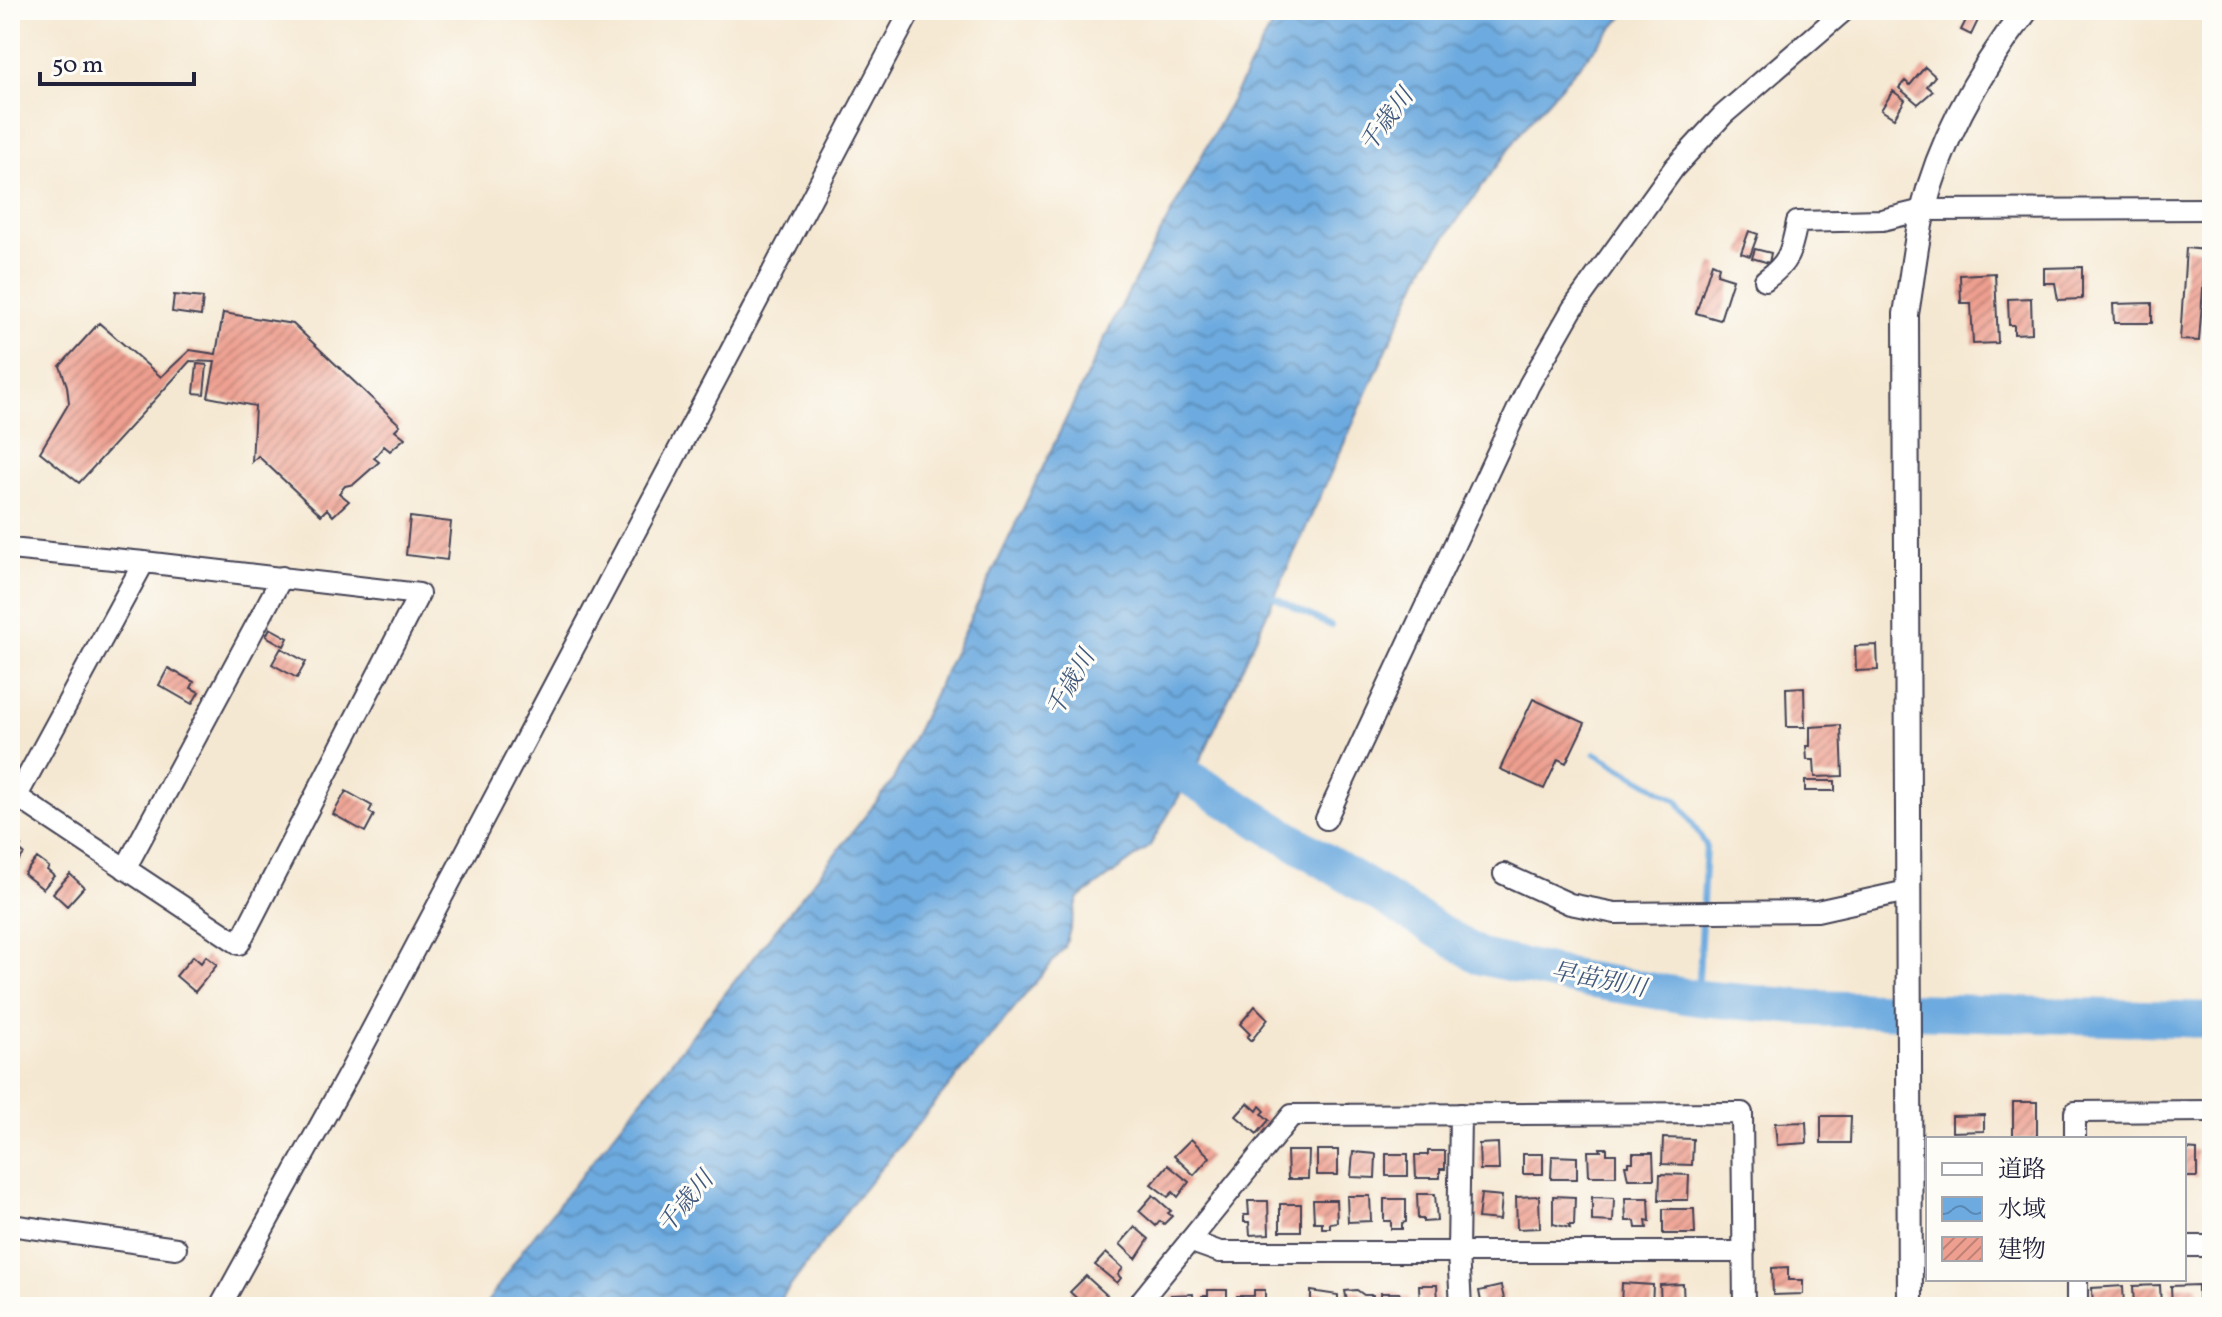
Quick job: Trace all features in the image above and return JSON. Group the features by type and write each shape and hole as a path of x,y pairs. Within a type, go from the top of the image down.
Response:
{"street":[{"path":"220,1307 342,1087 911,10"},
{"path":"1326,819 1529,385 1573,308 1674,168 1723,115 1845,10"},
{"path":"1910,1307 1906,314 1923,210 1955,120 2000,45 2026,10"},
{"path":"1765,280 1782,268 1791,249 1797,222 1882,220 1923,210 2212,209"},
{"path":"10,549 144,562 282,577 419,594 239,944 14,794 144,562"},
{"path":"125,869 282,577"},
{"path":"1504,874 1570,904 1615,913 1817,911 1907,891"},
{"path":"2075,1137 2075,1112 2212,1111"},
{"path":"1136,1307 1292,1115 1742,1113 1744,1307"},
{"path":"1460,1114 1458,1252 1461,1307"},
{"path":"10,1225 176,1248"},
{"path":"1189,1241 1220,1252 1744,1252"},
{"path":"2186,1246 2212,1246"},
{"path":"2077,1281 2077,1307"}],"water":[{"name":"千歳川","path":"1280,10 1629,10 1528,123 1425,265 1201,759 1149,847 1078,899 1065,947 856,1198 775,1307 484,1307 524,1248 892,782 1112,323"}],"building":[{"path":"1971,10 1982,12 1971,35 1961,30"},
{"path":"1925,67 1935,76 1927,86 1933,91 1918,104 1899,88 1905,81 1910,85"},
{"path":"1893,91 1905,100 1894,118 1881,110"},
{"path":"1749,231 1758,234 1750,256 1741,253"},
{"path":"2186,248 2206,250 2199,341 2180,340"},
{"path":"1755,249 1771,253 1769,263 1752,258"},
{"path":"1712,263 1719,266 1717,274 1733,279 1720,320 1696,313"},
{"path":"2082,267 2082,299 2058,300 2055,283 2044,283 2044,268"},
{"path":"1995,273 1998,343 1973,344 1971,303 1961,303 1960,275"},
{"path":"174,295 203,298 201,316 172,312"},
{"path":"2031,298 2032,333 2014,334 2014,325 2009,325 2008,299"},
{"path":"2152,303 2152,323 2114,323 2113,304"},
{"path":"223,313 293,324 400,425 395,430 405,438 390,451 384,446 374,458 379,462 354,484 345,486 339,493 349,501 333,516 327,509 321,515 258,456 252,462 255,406 208,397 215,362 190,361 79,483 40,452 69,403 60,366 99,323 161,377 190,350 216,354"},
{"path":"197,364 207,365 204,394 194,393"},
{"path":"410,517 451,522 447,560 406,555"},
{"path":"270,628 288,638 284,646 266,636"},
{"path":"1877,645 1878,670 1856,671 1855,646"},
{"path":"281,648 306,662 297,678 272,664"},
{"path":"168,668 194,682 191,688 199,692 192,704 159,685"},
{"path":"1804,687 1805,727 1787,727 1786,688"},
{"path":"1533,699 1585,723 1566,763 1558,759 1544,789 1500,769"},
{"path":"1841,725 1843,776 1815,777 1814,760 1807,760 1810,727"},
{"path":"1805,781 1835,781 1835,791 1805,791"},
{"path":"346,791 372,806 369,812 374,815 365,832 333,814"},
{"path":"13,840 21,846 18,849 24,854 13,868 10,865 10,843"},
{"path":"37,858 49,867 47,870 54,876 43,889 24,874"},
{"path":"70,874 84,887 67,906 53,893"},
{"path":"193,956 201,963 206,956 217,965 195,992 176,976"},
{"path":"1255,1006 1268,1019 1251,1041 1247,1037 1250,1034 1240,1024"},
{"path":"2013,1102 2037,1102 2037,1137 2013,1137"},
{"path":"1248,1103 1257,1111 1260,1106 1265,1111 1262,1114 1269,1120 1257,1134 1236,1116"},
{"path":"1984,1115 1984,1131 1952,1132 1952,1116"},
{"path":"1821,1116 1851,1116 1850,1143 1821,1143"},
{"path":"1806,1122 1807,1143 1777,1145 1775,1123"},
{"path":"1663,1138 1693,1139 1692,1165 1662,1164"},
{"path":"1191,1139 1210,1157 1194,1175 1174,1156"},
{"path":"1498,1143 1499,1170 1480,1170 1479,1144"},
{"path":"1600,1148 1607,1148 1607,1154 1616,1154 1616,1176 1589,1176 1588,1151 1601,1151"},
{"path":"2186,1149 2197,1150 2197,1177 2186,1177"},
{"path":"1317,1150 1338,1150 1338,1175 1317,1175"},
{"path":"1287,1151 1309,1151 1308,1179 1288,1179"},
{"path":"1428,1151 1445,1151 1445,1169 1440,1169 1440,1178 1416,1178 1415,1155 1428,1155"},
{"path":"1353,1152 1376,1154 1375,1178 1351,1177"},
{"path":"1633,1153 1653,1153 1654,1179 1628,1179 1625,1165 1633,1162"},
{"path":"1386,1154 1408,1154 1408,1176 1386,1176"},
{"path":"1523,1154 1543,1154 1543,1174 1523,1174"},
{"path":"1552,1156 1577,1157 1577,1179 1551,1179"},
{"path":"1168,1165 1189,1182 1178,1197 1173,1192 1168,1197 1151,1184"},
{"path":"1660,1174 1689,1175 1688,1200 1659,1200"},
{"path":"1417,1194 1435,1194 1437,1221 1423,1222 1423,1219 1418,1219"},
{"path":"1481,1194 1502,1196 1500,1220 1478,1218"},
{"path":"1153,1195 1171,1211 1168,1213 1172,1216 1164,1224 1160,1221 1156,1226 1139,1211"},
{"path":"1347,1196 1370,1196 1371,1221 1348,1222"},
{"path":"1539,1196 1540,1228 1517,1229 1516,1197"},
{"path":"1553,1196 1575,1197 1574,1225 1569,1225 1570,1228 1553,1224"},
{"path":"1592,1197 1614,1198 1613,1222 1592,1221"},
{"path":"1625,1198 1649,1198 1650,1221 1646,1220 1647,1228 1636,1228 1635,1221 1626,1221"},
{"path":"1384,1199 1406,1199 1406,1222 1402,1223 1402,1229 1391,1229 1391,1221 1384,1221"},
{"path":"1313,1200 1336,1200 1337,1222 1330,1223 1330,1228 1322,1228 1322,1222 1314,1222"},
{"path":"1248,1201 1268,1201 1269,1234 1250,1235 1249,1222 1244,1222 1244,1215 1249,1215"},
{"path":"1280,1204 1301,1204 1301,1231 1280,1231"},
{"path":"1663,1209 1694,1209 1695,1234 1663,1234"},
{"path":"1135,1227 1149,1239 1136,1259 1120,1244"},
{"path":"1106,1253 1123,1268 1117,1283 1095,1265"},
{"path":"1788,1267 1788,1280 1803,1280 1803,1294 1773,1295 1772,1268"},
{"path":"1086,1276 1109,1297 1100,1307 1083,1304 1070,1292"},
{"path":"1622,1283 1653,1285 1652,1307 1621,1307"},
{"path":"1683,1284 1684,1307 1661,1307 1660,1285"},
{"path":"1419,1285 1437,1285 1442,1307 1420,1307"},
{"path":"2160,1285 2161,1307 2134,1307 2133,1286"},
{"path":"2198,1285 2198,1307 2172,1307 2171,1286"},
{"path":"1501,1286 1506,1307 1482,1307 1479,1291"},
{"path":"2123,1286 2124,1307 2093,1307 2092,1288"},
{"path":"1208,1290 1227,1290 1227,1307 1202,1307 1202,1296 1208,1296"},
{"path":"1254,1290 1265,1290 1265,1307 1237,1307 1237,1296 1254,1296"},
{"path":"1357,1290 1364,1295 1373,1295 1373,1307 1348,1307 1345,1291"},
{"path":"1311,1291 1338,1295 1338,1307 1311,1307"},
{"path":"1381,1293 1399,1293 1401,1297 1409,1297 1409,1307 1381,1307"},
{"path":"1193,1294 1194,1305 1191,1307 1161,1307 1161,1301 1171,1301 1171,1295"}],"waterway":[{"path":"1270,595 1331,626"},
{"name":"早苗別川","path":"1148,752 1481,957 1581,979 1698,998 1810,1008 2212,1020"},
{"path":"1595,753 1678,801 1706,845 1698,998"}]}
